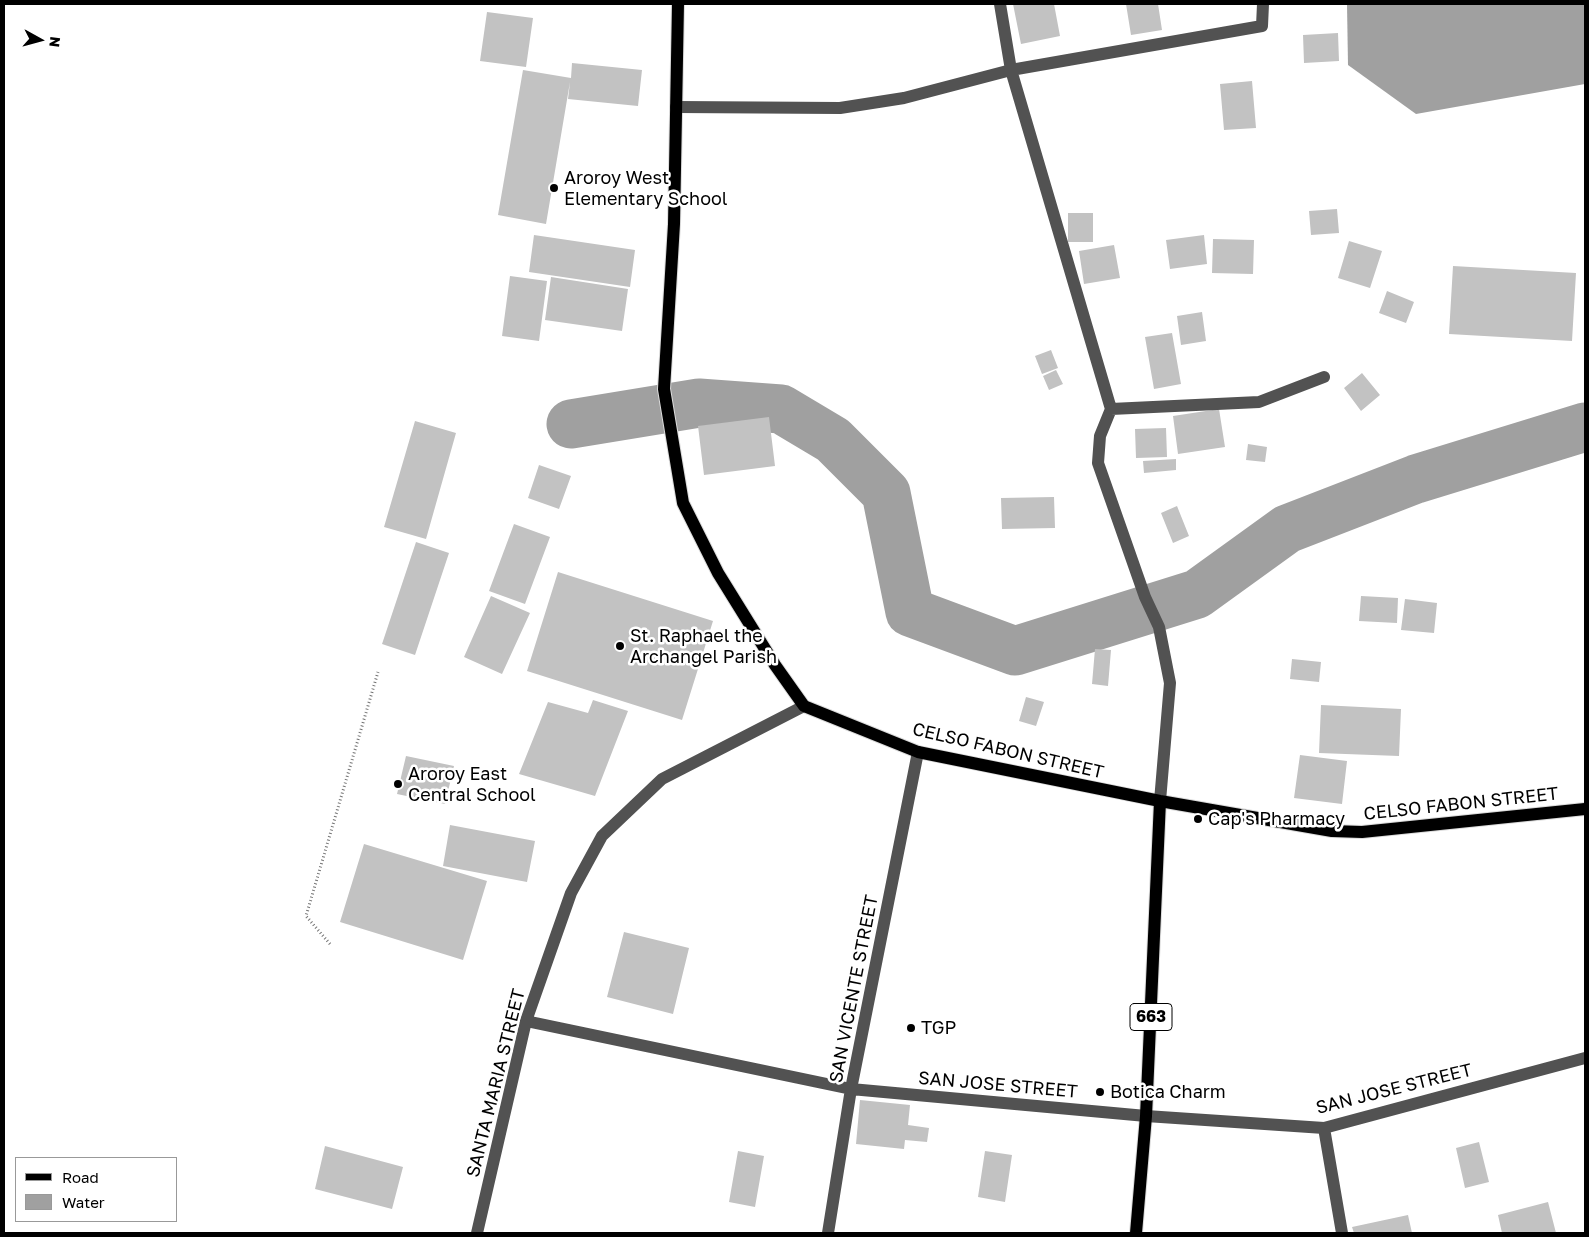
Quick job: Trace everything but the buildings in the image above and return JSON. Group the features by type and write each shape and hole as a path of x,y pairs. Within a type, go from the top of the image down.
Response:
{"main road":[{"path":"678,4 674,224 664,389 683,503 718,573 775,665 804,706"},
{"name":"CELSO FABON STREET","path":"804,706 918,752 1160,801 1332,832 1362,832 1585,809"},
{"name":"663","path":"1136,1233 1146,1116 1160,801"}],"street":[{"path":"1000,4 1011,70 1111,409 1100,436 1098,463 1158,628 1170,683 1160,801"},
{"path":"676,107 840,108 904,98 1011,70 1262,26 1262,4"},
{"path":"1111,409 1259,402 1324,377"},
{"name":"SANTA MARIA STREET","path":"477,1233 526,1021 571,893 602,836 662,779 804,706"},
{"name":"SAN VICENTE STREET","path":"828,1233 851,1089 918,752"},
{"name":"SAN JOSE STREET","path":"526,1021 851,1089 1146,1116 1324,1128 1585,1058"},
{"path":"1324,1128 1342,1233"}],"path":[{"path":"330,944 306,916 378,672"}],"water":[{"path":"1347,4 1585,4 1585,84 1416,114 1348,65"}],"waterway":[{"path":"571,424 699,403 781,409 833,440 886,493 910,612 1015,651 1197,594 1287,529 1416,479 1585,427"}],"place":[{"name":"Aroroy West Elementary School","path":"554,188"},
{"name":"St. Raphael the Archangel Parish","path":"620,646"},
{"name":"Aroroy East Central School","path":"398,784"},
{"name":"Cap's Pharmacy","path":"1198,819"},
{"name":"TGP","path":"911,1028"},
{"name":"Botica Charm","path":"1100,1092"}]}
